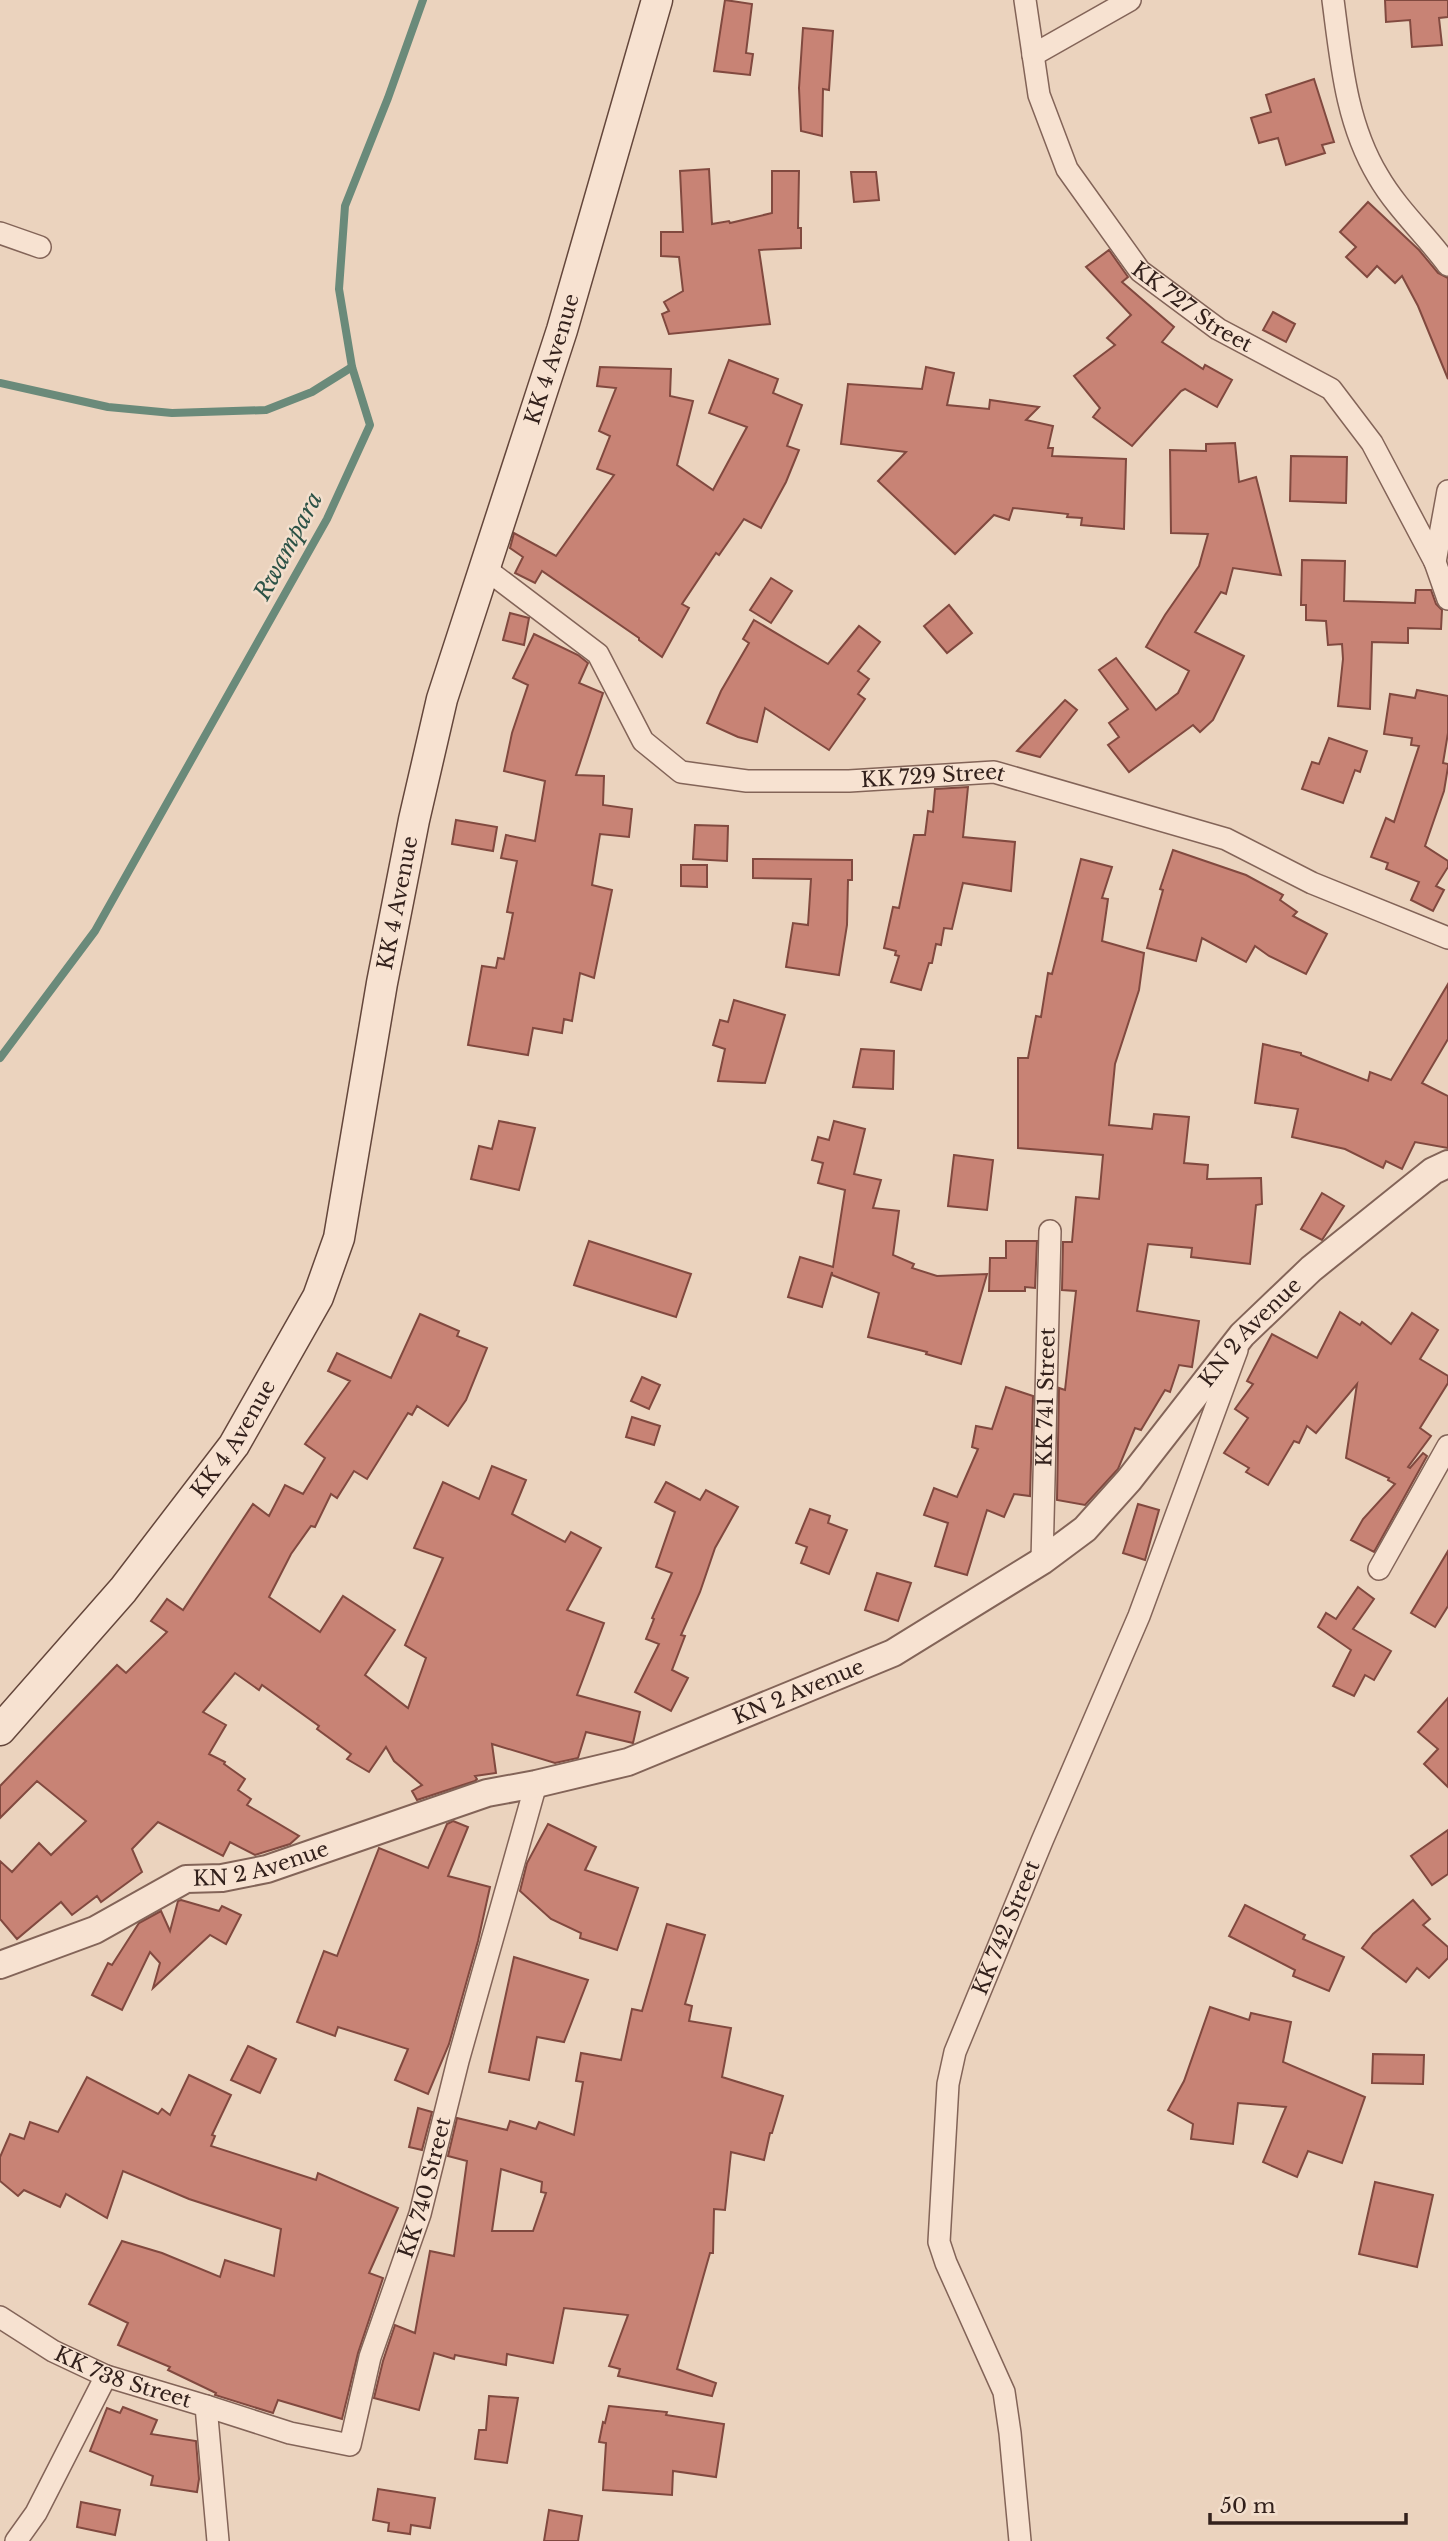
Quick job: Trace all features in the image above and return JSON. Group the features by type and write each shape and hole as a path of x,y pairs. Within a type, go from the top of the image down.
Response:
{"main road":[{"name":"KK 4 Avenue","path":"0,1730 123,1590 234,1445 318,1297 339,1238 382,983 417,806 442,699 562,330 657,0"}],"street":[{"name":"KK 727 Street","path":"1025,0 1039,94 1067,169 1140,271 1218,329 1331,389 1372,443 1435,562 1448,599"},
{"path":"1033,55 1130,0"},
{"path":"1333,0 1345,84 1356,135 1378,178 1448,265"},
{"path":"0,233 40,247"},
{"path":"1435,562 1448,491"},
{"name":"KK 729 Street","path":"483,567 598,654 643,741 681,772 747,781 849,781 994,772 1226,839 1312,883 1448,938"},
{"name":"KN 2 Avenue","path":"0,1965 95,1930 186,1879 222,1878 267,1869 487,1793 628,1762 892,1653 1042,1561 1085,1529 1129,1480 1242,1335 1311,1269 1433,1171 1448,1164"},
{"name":"KK 741 Street","path":"1042,1561 1050,1231"},
{"name":"KK 742 Street","path":"1020,2541 1004,2392 939,2242 948,2084 960,2040 1139,1616 1242,1335"},
{"path":"1379,1569 1448,1446"},
{"name":"KK 740 Street","path":"206,2406 290,2433 350,2445 370,2357 420,2214 458,2061 536,1784"},
{"name":"KK 738 Street","path":"0,2317 53,2351 106,2376 206,2406 218,2541"},
{"path":"16,2541 36,2512 106,2376"}],"building":[{"path":"725,0 752,4 746,53 753,54 750,75 714,71"},
{"path":"1385,0 1448,0 1448,17 1439,18 1442,45 1412,47 1410,20 1386,22"},
{"path":"803,28 833,31 829,90 823,89 822,136 801,131 799,88"},
{"path":"1314,79 1334,142 1322,145 1325,153 1286,165 1278,138 1259,143 1251,118 1271,112 1266,95"},
{"path":"709,169 712,224 730,223 772,213 772,171 799,171 798,228 801,228 801,248 759,250 770,324 669,334 662,314 669,311 664,302 683,291 679,257 661,256 661,232 683,232 680,171"},
{"path":"851,172 876,172 879,200 854,202"},
{"path":"1368,202 1419,250 1438,273 1448,278 1448,379 1418,306 1402,276 1395,283 1377,266 1367,277 1346,257 1356,247 1340,232"},
{"path":"1109,250 1128,277 1122,282 1174,327 1162,342 1203,369 1205,365 1232,380 1217,407 1185,389 1181,391 1132,446 1093,417 1100,408 1074,376 1115,345 1107,338 1131,315 1086,267"},
{"path":"1273,312 1295,324 1286,342 1263,330"},
{"path":"729,360 778,379 773,393 802,405 787,446 799,450 786,482 761,528 744,519 719,555 716,553 682,604 689,608 662,657 542,571 535,583 515,573 523,557 510,548 514,533 556,556 614,475 597,469 610,436 599,431 616,388 597,386 600,367 671,369 670,396 693,401 677,465 713,490 747,427 709,413"},
{"path":"926,367 954,373 947,405 989,409 990,400 1039,407 1026,420 1053,426 1048,448 1053,448 1052,456 1126,459 1124,529 1081,525 1082,518 1067,517 1068,514 1013,508 1009,520 994,515 955,554 878,481 906,452 841,444 848,384 922,389"},
{"path":"1235,443 1239,482 1256,477 1281,575 1233,568 1226,594 1221,592 1195,632 1244,656 1213,720 1200,732 1193,725 1129,772 1108,745 1119,737 1109,723 1128,709 1099,670 1116,658 1156,710 1178,693 1189,671 1146,647 1199,566 1208,534 1171,533 1170,450 1206,451 1206,444"},
{"path":"1291,456 1347,457 1346,503 1290,501"},
{"path":"1302,560 1345,561 1344,601 1415,603 1416,590 1431,590 1436,604 1442,610 1441,629 1408,628 1408,643 1372,642 1370,709 1338,706 1342,644 1328,645 1326,621 1306,620 1306,605 1301,605"},
{"path":"771,578 792,591 771,623 750,610"},
{"path":"949,605 972,633 947,653 924,626"},
{"path":"510,613 529,618 524,645 503,640"},
{"path":"754,620 828,664 859,626 880,642 858,671 869,679 858,694 865,699 829,750 765,708 757,742 707,723 721,691 749,643 743,639"},
{"path":"534,634 578,655 588,663 579,683 603,693 576,775 604,776 603,805 632,809 629,837 600,834 592,885 612,890 594,978 580,973 572,1021 564,1019 562,1033 533,1028 528,1055 468,1045 482,966 496,968 498,958 504,959 513,913 507,912 517,861 501,858 506,835 535,841 545,781 504,771 512,733 528,685 513,678"},
{"path":"1417,690 1448,696 1448,733 1443,763 1448,764 1448,767 1444,791 1425,846 1448,861 1448,867 1436,886 1444,890 1433,911 1411,900 1419,882 1386,869 1388,863 1371,857 1386,818 1394,822 1419,746 1411,745 1412,738 1384,734 1390,694 1415,698"},
{"path":"1065,700 1077,710 1040,757 1017,751"},
{"path":"1329,738 1367,751 1360,772 1355,770 1343,803 1302,789 1312,762 1319,764"},
{"path":"968,787 963,837 1015,842 1011,891 963,883 952,929 944,928 941,945 936,944 921,990 891,982 899,956 895,955 896,951 884,948 893,907 899,908 914,835 925,835 928,811 933,812 935,789"},
{"path":"456,820 497,827 493,851 452,844"},
{"path":"695,825 728,826 727,861 693,859"},
{"path":"1173,850 1246,875 1283,895 1280,900 1297,912 1293,916 1327,934 1306,974 1255,946 1246,962 1202,938 1196,961 1147,948 1163,890 1160,889"},
{"path":"753,859 852,860 852,880 848,880 847,925 839,975 786,967 793,923 808,925 811,879 753,878"},
{"path":"1081,859 1112,867 1102,898 1108,899 1102,941 1144,953 1139,990 1115,1064 1109,1125 1152,1129 1154,1114 1189,1117 1184,1163 1208,1165 1207,1179 1261,1178 1262,1204 1256,1205 1250,1264 1191,1257 1192,1248 1148,1244 1137,1311 1199,1321 1192,1367 1179,1365 1170,1392 1165,1390 1141,1430 1135,1428 1118,1469 1085,1505 1057,1500 1059,1388 1065,1390 1076,1291 1062,1290 1063,1242 1072,1242 1076,1197 1099,1199 1103,1155 1018,1148 1018,1058 1028,1058 1036,1016 1041,1017 1048,973 1052,974"},
{"path":"681,865 707,865 707,887 681,886"},
{"path":"1448,984 1448,1039 1422,1083 1448,1096 1448,1148 1415,1142 1402,1169 1386,1161 1383,1168 1345,1149 1292,1137 1298,1109 1255,1103 1263,1044 1301,1053 1368,1081 1370,1072 1391,1080"},
{"path":"734,1000 785,1015 765,1083 718,1081 725,1049 713,1045 720,1020 728,1022"},
{"path":"861,1049 894,1051 893,1089 853,1087"},
{"path":"499,1121 535,1128 519,1190 471,1179 479,1146 492,1149"},
{"path":"834,1121 865,1129 854,1174 881,1180 873,1208 899,1211 893,1255 914,1264 912,1268 937,1276 987,1274 961,1364 868,1337 879,1293 832,1275 832,1272 822,1307 788,1297 800,1257 833,1267 845,1190 818,1183 823,1163 812,1160 818,1137 829,1140"},
{"path":"954,1155 993,1160 987,1210 948,1206"},
{"path":"1322,1193 1344,1206 1322,1240 1301,1229"},
{"path":"589,1241 691,1274 676,1317 574,1285"},
{"path":"1006,1241 1037,1241 1035,1288 1025,1287 1025,1291 989,1291 990,1258 1006,1258"},
{"path":"1340,1312 1360,1325 1362,1322 1391,1344 1412,1313 1438,1330 1420,1359 1448,1376 1448,1383 1420,1428 1431,1436 1408,1467 1423,1453 1427,1456 1374,1552 1351,1540 1363,1519 1395,1484 1388,1480 1389,1478 1346,1458 1357,1384 1316,1433 1307,1426 1299,1443 1294,1441 1268,1485 1246,1472 1249,1468 1224,1453 1248,1418 1235,1409 1253,1384 1247,1381 1272,1334 1317,1358"},
{"path":"420,1314 459,1331 457,1336 487,1348 466,1400 448,1426 417,1406 412,1415 408,1413 367,1479 354,1471 337,1498 331,1494 315,1527 311,1526 291,1554 269,1597 320,1632 343,1596 395,1630 365,1675 408,1708 426,1658 405,1645 443,1558 414,1548 443,1482 479,1499 492,1466 526,1480 512,1514 565,1542 571,1532 601,1548 567,1610 604,1623 577,1695 640,1712 633,1743 586,1732 578,1758 555,1763 492,1744 496,1773 475,1776 475,1781 417,1800 412,1791 422,1785 394,1761 386,1747 369,1772 347,1759 351,1754 317,1729 319,1726 262,1685 259,1690 235,1673 203,1712 226,1725 209,1754 225,1762 224,1764 245,1779 238,1790 251,1799 247,1805 299,1836 290,1844 255,1855 230,1842 223,1856 158,1822 132,1849 142,1872 101,1902 97,1896 72,1915 61,1902 17,1939 0,1919 0,1861 12,1872 39,1843 51,1855 86,1821 37,1781 0,1818 0,1786 117,1665 126,1673 167,1632 151,1621 167,1599 183,1610 253,1504 269,1516 285,1485 303,1494 325,1458 305,1444 350,1381 328,1371 337,1353 391,1378"},
{"path":"642,1377 660,1385 649,1409 631,1401"},
{"path":"1006,1387 1033,1396 1030,1496 1014,1494 1004,1517 987,1510 967,1575 935,1566 948,1523 924,1515 934,1488 957,1497 978,1449 972,1447 976,1426 992,1429"},
{"path":"632,1417 660,1426 654,1445 626,1437"},
{"path":"666,1482 700,1500 706,1490 738,1507 715,1548 681,1635 685,1636 672,1670 688,1678 671,1711 635,1692 659,1644 646,1639 654,1619 652,1618 672,1573 656,1567 675,1512 655,1502"},
{"path":"1138,1504 1159,1510 1145,1560 1123,1553"},
{"path":"810,1509 830,1516 828,1523 847,1530 829,1574 801,1563 807,1547 796,1543"},
{"path":"1448,1551 1448,1606 1435,1627 1411,1613"},
{"path":"877,1573 911,1583 898,1621 865,1610"},
{"path":"1358,1587 1374,1599 1353,1629 1391,1651 1374,1680 1365,1675 1354,1696 1333,1686 1351,1650 1318,1627 1326,1613 1336,1619"},
{"path":"1448,1698 1448,1787 1424,1764 1438,1749 1418,1732"},
{"path":"453,1821 468,1827 448,1876 490,1887 449,2044 428,2094 395,2080 408,2049 338,2027 335,2036 297,2022 324,1951 337,1956 379,1848 428,1868 447,1824"},
{"path":"548,1824 596,1847 585,1870 638,1888 617,1950 580,1938 581,1933 551,1919 520,1891 527,1863"},
{"path":"1448,1830 1448,1874 1432,1885 1411,1856"},
{"path":"1413,1900 1430,1919 1423,1925 1448,1947 1448,1958 1429,1978 1417,1968 1406,1982 1362,1948 1373,1934"},
{"path":"178,1901 219,1911 222,1906 241,1915 226,1944 210,1935 153,1988 160,1963 150,1952 122,2010 92,1995 108,1963 112,1965 139,1923 161,1911 170,1931"},
{"path":"1245,1905 1305,1935 1303,1939 1344,1957 1329,1991 1293,1976 1295,1970 1229,1936"},
{"path":"667,1924 705,1935 685,2004 692,2006 689,2021 731,2028 722,2077 783,2096 764,2160 731,2152 725,2210 714,2209 713,2253 710,2253 677,2369 716,2383 712,2396 618,2376 620,2369 609,2366 628,2315 564,2308 553,2363 507,2354 506,2365 455,2355 454,2359 434,2353 419,2410 374,2398 395,2325 415,2333 430,2251 454,2256 467,2161 448,2156 457,2118 507,2130 510,2121 536,2129 539,2122 574,2135 583,2082 576,2081 581,2053 621,2060 632,2009 642,2011","holes":["501,2169 542,2182 541,2192 546,2193 533,2231 492,2231"]},
{"path":"514,1957 588,1980 564,2042 537,2037 529,2080 489,2072"},
{"path":"1210,2007 1249,2020 1251,2013 1291,2022 1283,2062 1365,2097 1342,2163 1308,2151 1297,2177 1263,2162 1286,2107 1238,2103 1233,2144 1191,2139 1193,2124 1168,2110 1184,2081"},
{"path":"248,2046 276,2059 260,2093 231,2080"},
{"path":"1373,2054 1424,2055 1423,2084 1372,2083"},
{"path":"189,2075 231,2095 212,2135 215,2136 211,2146 316,2180 318,2173 398,2208 369,2273 383,2278 358,2353 342,2419 278,2400 273,2413 215,2395 216,2393 168,2370 170,2367 118,2345 128,2323 89,2304 122,2241 162,2253 220,2277 225,2260 274,2276 281,2229 189,2199 123,2171 107,2218 66,2194 60,2207 24,2190 18,2196 0,2181 0,2157 10,2134 24,2139 30,2122 58,2132 87,2077 158,2114 162,2109 170,2115"},
{"path":"418,2108 432,2112 422,2150 409,2147"},
{"path":"1375,2182 1433,2195 1417,2267 1359,2254"},
{"path":"489,2396 518,2398 507,2463 475,2459 479,2430 486,2430"},
{"path":"609,2406 667,2412 666,2415 724,2424 716,2477 673,2471 672,2495 603,2490 606,2443 599,2442"},
{"path":"123,2407 157,2420 151,2434 196,2441 199,2479 197,2492 151,2485 153,2476 90,2451 107,2408 120,2413"},
{"path":"378,2489 435,2498 430,2528 411,2525 410,2534 388,2531 389,2523 373,2520"},
{"path":"81,2502 120,2510 115,2535 77,2527"},
{"path":"549,2510 582,2516 578,2541 544,2541"}],"waterway":[{"name":"Rwampara","path":"0,1058 95,931 327,519 370,425 352,367 339,289 345,206 423,0"},
{"path":"0,383 108,407 172,413 266,410 312,392 352,367"}]}
